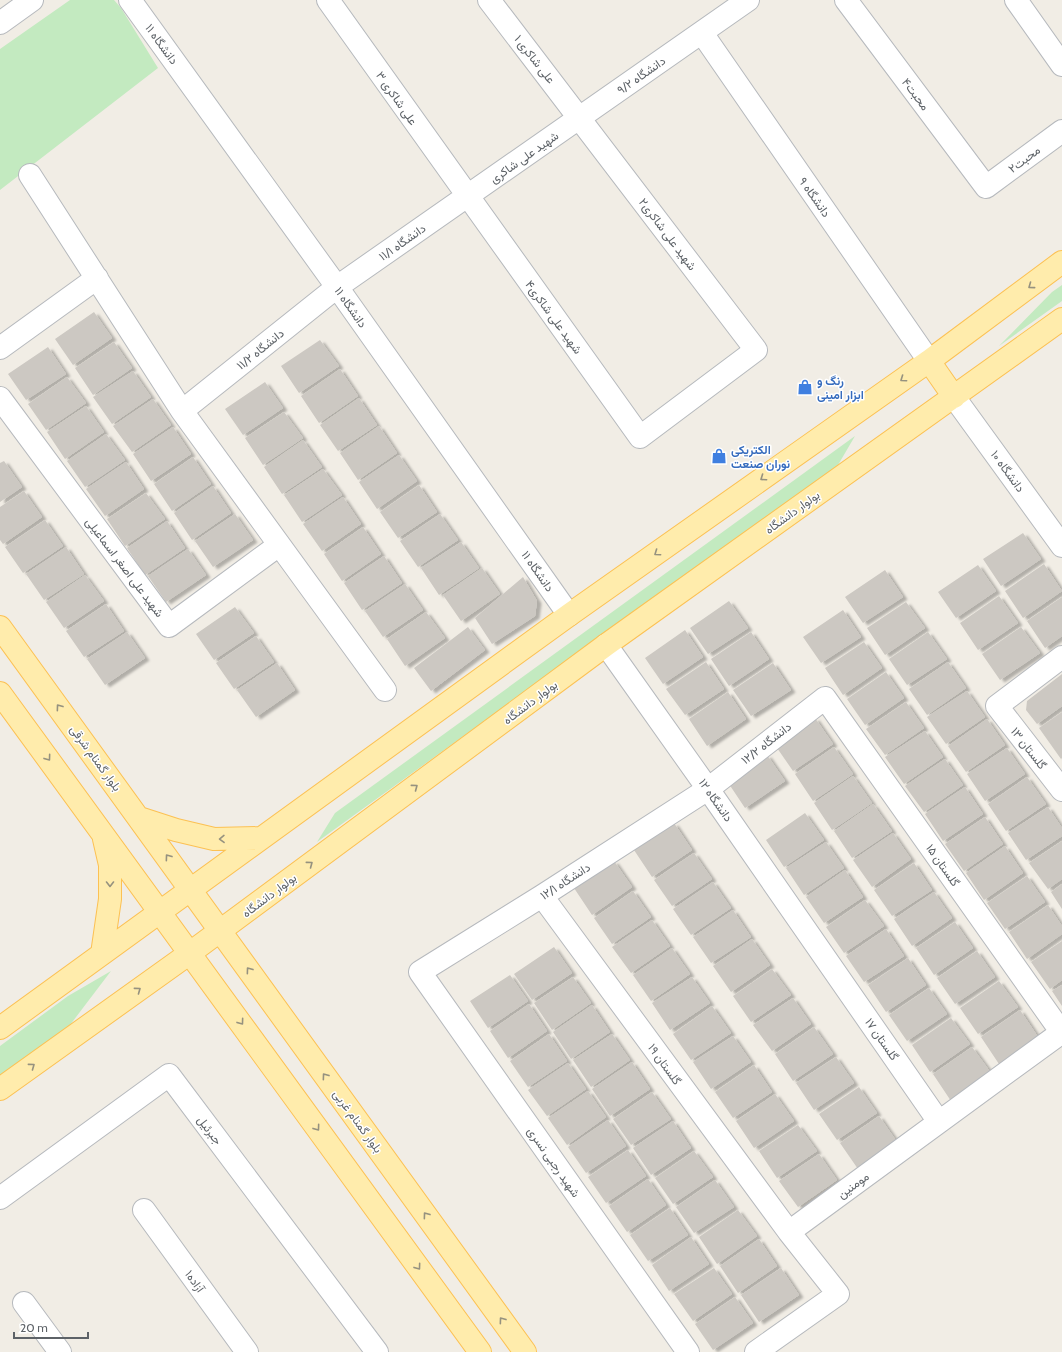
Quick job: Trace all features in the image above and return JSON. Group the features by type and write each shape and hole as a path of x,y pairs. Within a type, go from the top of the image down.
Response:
{"main road":[{"path":"0,1028 569,615 929,361 1062,262"},
{"name":"بولوار دانشگاه","path":"0,1089 190,953 606,646 1062,319"},
{"path":"929,361 954,396"},
{"name":"بلوار گمنام شرقی","path":"0,627 192,889"},
{"path":"0,693 480,1352"},
{"path":"139,818 176,830 214,839 261,838"},
{"path":"102,832 110,865 110,899 102,954"},
{"name":"بلوار گمنام غربی","path":"192,889 525,1352"}],"street":[{"path":"0,23 32,0"},
{"name":"دانشگاه ۱۱","path":"130,0 337,287 569,615"},
{"name":"علی شاکری ۳","path":"328,0 467,197"},
{"name":"علی شاکری ۱","path":"489,0 580,118"},
{"name":"دانشگاه ۹/۲","path":"580,118 748,0"},
{"name":"محبت۴","path":"846,0 986,187"},
{"path":"1016,0 1062,64"},
{"name":"دانشگاه ۹","path":"702,33 929,361"},
{"name":"شهید علی شاکری","path":"467,197 580,118"},
{"name":"شهید علی شاکری۲","path":"580,118 756,350 640,437"},
{"name":"محبت۲","path":"986,187 1062,131"},
{"path":"30,175 182,410 278,545 385,690"},
{"name":"دانشگاه ۱۱/۱","path":"337,287 467,197"},
{"name":"شهید علی شاکری۴","path":"467,197 640,437"},
{"path":"0,348 97,278"},
{"name":"دانشگاه ۱۱/۲","path":"182,410 337,287"},
{"name":"دانشگاه ۱۰","path":"954,396 1062,546"},
{"name":"شهید علی اصغر اسماعیلی","path":"0,398 169,626 278,545"},
{"name":"دانشگاه ۱۲","path":"606,646 708,788 824,956"},
{"name":"گلستان ۱۳","path":"1062,657 997,706 1062,790"},
{"name":"دانشگاه ۱۲/۲","path":"708,788 825,698"},
{"name":"گلستان ۱۵","path":"825,698 1062,1032"},
{"name":"دانشگاه ۱۲/۱","path":"420,972 542,896 708,788"},
{"name":"گلستان ۱۹","path":"542,896 789,1232"},
{"name":"گلستان ۱۷","path":"824,956 940,1122"},
{"name":"شهید رجبی نسری","path":"420,972 688,1352"},
{"name":"مومنین","path":"789,1232 1062,1032"},
{"name":"جبرئیل","path":"0,1198 170,1075 377,1352"},
{"name":"آزاده۱","path":"144,1210 247,1352"},
{"path":"756,1352 838,1294 789,1232"},
{"path":"24,1304 60,1352"}],"green space":[{"path":"70,0 114,0 121,8 158,68 0,190 0,49"},
{"path":"1062,285 1062,301 999,346 1052,292"},
{"path":"855,436 838,465 317,842 335,813"},
{"path":"111,971 70,1025 0,1075 0,1046 68,996"}],"building":[{"path":"94,312 112,338 73,365 55,339"},
{"path":"320,340 339,366 299,393 281,366"},
{"path":"114,342 132,368 93,395 75,368"},
{"path":"48,347 66,374 26,400 8,374"},
{"path":"340,369 358,396 319,423 301,396"},
{"path":"133,371 151,397 112,424 93,397"},
{"path":"67,377 86,403 46,430 28,404"},
{"path":"265,382 283,408 243,435 225,409"},
{"path":"359,398 377,425 338,451 320,425"},
{"path":"153,399 171,425 132,452 113,426"},
{"path":"86,406 104,432 65,459 47,432"},
{"path":"284,412 303,438 263,465 245,438"},
{"path":"379,426 397,453 358,480 340,453"},
{"path":"173,427 191,454 151,481 133,454"},
{"path":"106,434 125,460 85,487 67,461"},
{"path":"303,440 322,467 282,494 264,467"},
{"path":"399,455 417,481 377,509 359,482"},
{"path":"193,457 211,484 172,511 154,484"},
{"path":"4,461 22,487 0,502 0,463"},
{"path":"126,462 144,489 105,516 86,489"},
{"path":"323,469 342,495 302,522 284,495"},
{"path":"419,485 437,512 398,538 380,512"},
{"path":"213,486 231,513 192,540 174,513"},
{"path":"24,491 42,517 3,544 0,540 0,507"},
{"path":"146,493 165,519 125,546 107,519"},
{"path":"343,497 361,524 322,551 303,524"},
{"path":"235,514 253,540 213,567 195,541"},
{"path":"440,514 458,540 418,567 400,541"},
{"path":"45,520 63,546 23,573 5,547"},
{"path":"167,521 185,548 145,575 127,548"},
{"path":"363,527 381,554 342,581 324,554"},
{"path":"1023,533 1041,559 1001,586 983,559"},
{"path":"461,542 479,568 439,595 421,568"},
{"path":"66,547 84,574 44,600 26,574"},
{"path":"188,549 206,575 166,602 148,576"},
{"path":"384,556 402,583 362,610 344,583"},
{"path":"1044,564 1062,591 1023,618 1005,591"},
{"path":"978,565 996,591 956,618 938,592"},
{"path":"482,568 500,594 461,621 443,595"},
{"path":"885,570 903,597 863,623 845,597"},
{"path":"85,575 104,601 64,628 46,602"},
{"path":"523,577 537,601 535,616 492,644 475,618"},
{"path":"405,584 423,610 383,637 365,611"},
{"path":"999,596 1018,623 978,650 960,623"},
{"path":"1062,597 1062,636 1045,648 1027,621"},
{"path":"729,601 748,628 708,654 690,628"},
{"path":"906,602 925,628 885,655 867,628"},
{"path":"106,604 124,631 84,657 66,631"},
{"path":"235,607 254,633 214,660 196,634"},
{"path":"843,610 861,637 821,663 803,637"},
{"path":"426,612 445,638 405,666 387,639"},
{"path":"468,627 485,650 431,691 414,668"},
{"path":"1021,627 1040,653 1000,680 982,654"},
{"path":"685,630 703,657 663,684 645,658"},
{"path":"127,632 145,658 105,685 87,659"},
{"path":"751,632 769,659 729,686 711,659"},
{"path":"928,632 947,659 907,685 889,659"},
{"path":"256,636 274,662 234,689 216,663"},
{"path":"864,642 882,668 843,695 825,668"},
{"path":"706,662 724,689 685,715 666,689"},
{"path":"948,662 966,688 927,715 909,689"},
{"path":"277,663 295,690 256,717 237,690"},
{"path":"773,663 791,690 751,716 733,690"},
{"path":"886,672 904,698 865,725 847,699"},
{"path":"1062,674 1062,706 1037,724 1026,710 1027,701"},
{"path":"967,691 985,717 946,744 927,717"},
{"path":"728,692 746,719 707,746 689,719"},
{"path":"906,702 924,728 885,755 866,729"},
{"path":"1062,712 1062,758 1061,759 1039,728"},
{"path":"815,718 833,744 793,771 775,745"},
{"path":"987,719 1005,745 966,772 948,746"},
{"path":"925,731 943,757 904,784 885,757"},
{"path":"834,747 853,774 813,801 795,774"},
{"path":"1007,748 1025,774 985,801 967,774"},
{"path":"767,755 785,781 745,808 727,781"},
{"path":"945,759 963,785 924,812 905,786"},
{"path":"853,776 872,803 832,830 814,803"},
{"path":"1027,777 1046,804 1006,831 988,804"},
{"path":"965,787 983,814 943,841 925,814"},
{"path":"873,804 892,831 852,858 834,831"},
{"path":"1048,807 1062,828 1062,836 1026,860 1008,833"},
{"path":"805,813 824,840 784,867 766,840"},
{"path":"985,817 1003,844 964,871 945,844"},
{"path":"674,823 692,850 652,877 634,850"},
{"path":"893,833 911,859 872,887 853,860"},
{"path":"1062,841 1062,879 1048,889 1029,863"},
{"path":"826,842 844,868 804,895 786,868"},
{"path":"1005,846 1023,873 984,900 966,873"},
{"path":"694,853 712,879 672,906 654,880"},
{"path":"614,861 632,887 592,915 574,888"},
{"path":"914,863 932,890 892,916 874,890"},
{"path":"845,870 863,897 824,923 806,897"},
{"path":"1027,876 1045,902 1005,929 987,903"},
{"path":"713,882 731,908 691,935 673,909"},
{"path":"1062,884 1062,909 1051,892"},
{"path":"633,891 651,917 612,944 594,918"},
{"path":"934,892 952,918 912,946 894,919"},
{"path":"865,900 884,926 844,953 826,927"},
{"path":"1048,905 1062,926 1062,934 1027,959 1009,932"},
{"path":"733,910 751,937 711,963 693,937"},
{"path":"652,920 670,946 631,973 612,947"},
{"path":"955,922 973,948 934,975 916,948"},
{"path":"886,929 904,956 864,982 846,956"},
{"path":"752,939 770,965 731,992 713,966"},
{"path":"1062,941 1062,980 1050,989 1031,962"},
{"path":"554,947 572,973 532,1000 514,974"},
{"path":"672,948 690,974 651,1001 633,975"},
{"path":"977,951 995,977 955,1004 937,978"},
{"path":"908,958 926,985 886,1012 868,985"},
{"path":"772,969 791,995 751,1022 733,996"},
{"path":"510,975 528,1001 488,1028 470,1001"},
{"path":"573,977 591,1003 552,1030 534,1003"},
{"path":"692,977 710,1003 670,1030 652,1003"},
{"path":"999,981 1018,1007 978,1034 960,1008"},
{"path":"1062,985 1062,1006 1052,991"},
{"path":"929,988 947,1014 907,1041 889,1015"},
{"path":"793,998 811,1024 772,1051 753,1025"},
{"path":"529,1004 547,1031 508,1058 490,1031"},
{"path":"592,1005 610,1032 571,1059 553,1032"},
{"path":"712,1006 731,1033 691,1060 673,1034"},
{"path":"1020,1010 1038,1037 999,1064 981,1037"},
{"path":"951,1018 970,1044 930,1072 912,1045"},
{"path":"814,1027 833,1054 793,1081 775,1054"},
{"path":"549,1034 567,1061 528,1087 510,1061"},
{"path":"612,1034 630,1060 591,1087 573,1060"},
{"path":"733,1036 751,1062 711,1089 693,1062"},
{"path":"972,1047 991,1073 951,1101 933,1074"},
{"path":"836,1057 854,1083 814,1110 796,1083"},
{"path":"632,1062 650,1089 610,1116 592,1089"},
{"path":"568,1063 586,1089 547,1116 528,1090"},
{"path":"754,1065 772,1092 733,1118 715,1092"},
{"path":"859,1087 877,1113 837,1140 819,1114"},
{"path":"588,1091 606,1117 567,1145 548,1118"},
{"path":"652,1092 671,1119 631,1145 613,1119"},
{"path":"775,1094 794,1121 754,1148 736,1121"},
{"path":"879,1116 897,1142 858,1169 840,1143"},
{"path":"608,1120 626,1146 586,1173 568,1147"},
{"path":"673,1121 691,1148 651,1175 633,1148"},
{"path":"798,1125 817,1151 777,1178 759,1151"},
{"path":"628,1150 646,1176 606,1203 588,1177"},
{"path":"694,1151 713,1177 673,1204 655,1178"},
{"path":"819,1154 837,1180 798,1207 779,1181"},
{"path":"648,1179 666,1205 627,1232 609,1206"},
{"path":"715,1180 734,1207 694,1233 676,1207"},
{"path":"670,1208 688,1235 648,1261 630,1235"},
{"path":"738,1210 757,1236 717,1264 699,1237"},
{"path":"691,1237 709,1264 669,1291 652,1265"},
{"path":"759,1239 777,1266 738,1293 720,1266"},
{"path":"714,1268 732,1294 693,1321 674,1294"},
{"path":"781,1268 799,1295 759,1322 741,1295"},
{"path":"735,1297 753,1323 713,1350 695,1324"}],"place":[{"name":"رنگ و ابزار امینی","path":"805,387"},
{"name":"الکتریکی نوران صنعت","path":"719,456"}]}
